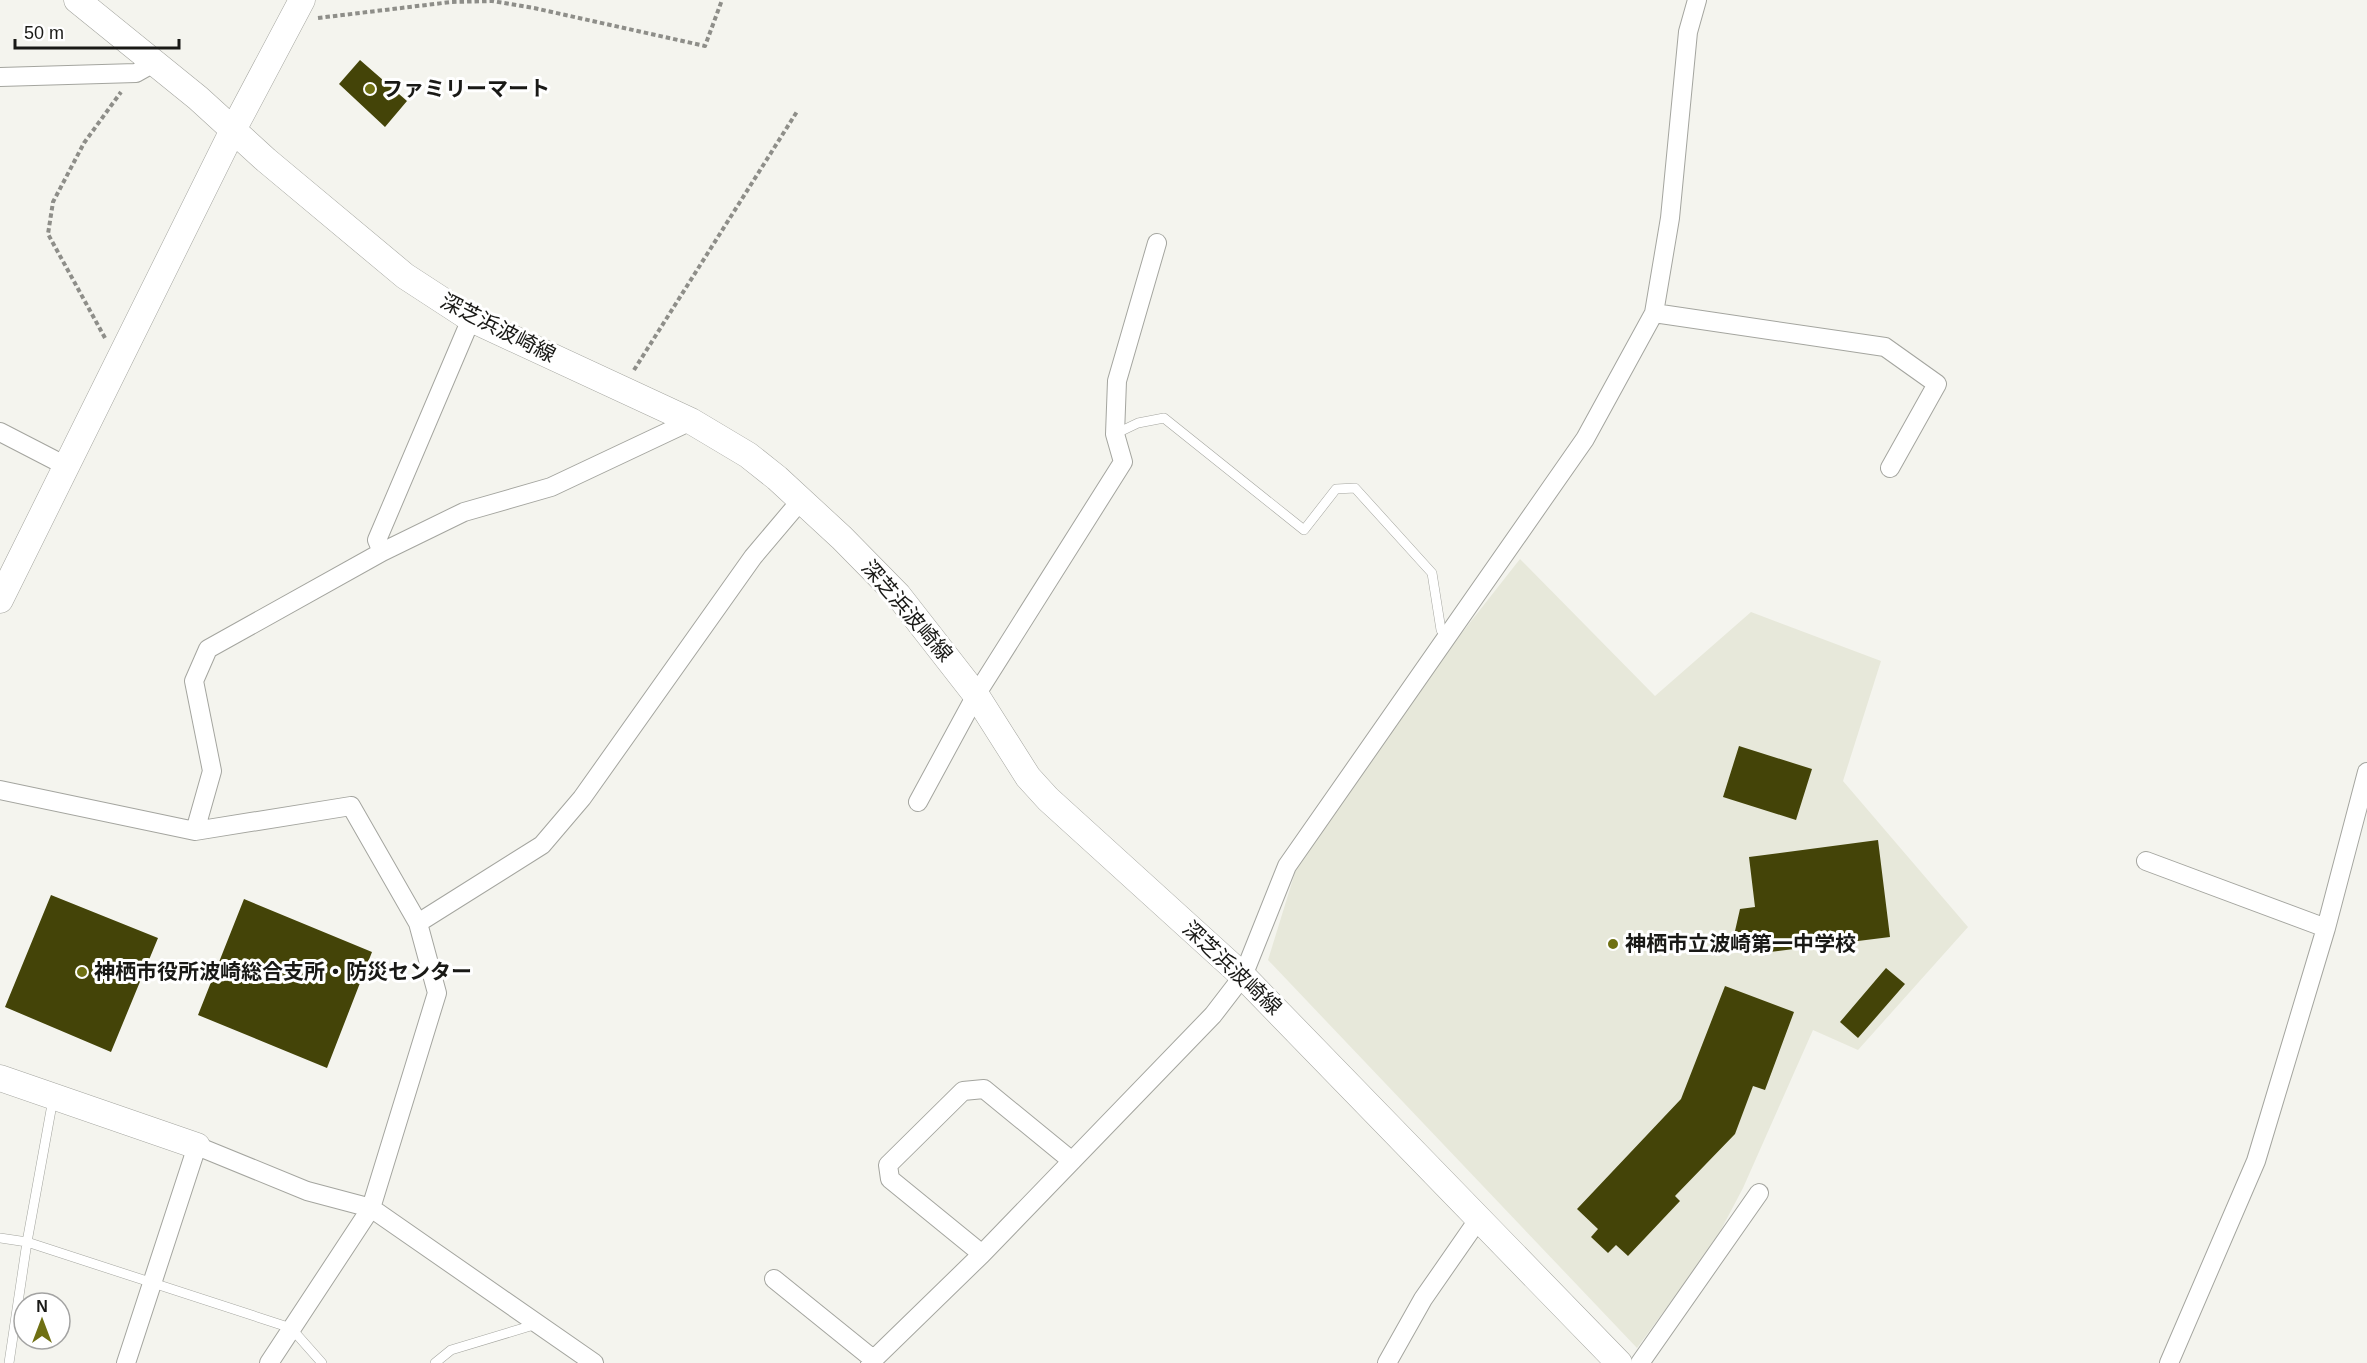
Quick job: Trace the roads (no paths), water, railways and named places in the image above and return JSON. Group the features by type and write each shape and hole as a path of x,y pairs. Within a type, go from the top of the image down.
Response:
{"main road":[{"name":"深芝浜波崎線","path":"77,0 144,68 198,98 405,276 471,319 691,421 748,455 802,500 898,595 976,695 1028,777 1048,799 1244,976 1619,1363"},
{"path":"0,600 233,130 296,10"},
{"path":"0,1078 197,1146"}],"street":[{"path":"774,1279 872,1361 982,1254 1072,1161 1213,1015 1244,976 1287,866 1585,438 1654,313 1670,218 1688,32 1697,0"},
{"path":"0,77 144,68"},
{"path":"918,802 976,695 1123,462 1115,434 1117,381 1156,243"},
{"path":"1654,313 1885,347 1937,384 1890,468"},
{"path":"382,552 377,540 471,319"},
{"path":"195,831 212,771 194,681 208,649 382,552 464,512 551,487 691,421"},
{"path":"0,432 66,466"},
{"path":"418,924 542,845 582,798 753,558 802,500"},
{"path":"2169,1363 2256,1161 2326,928 2367,772"},
{"path":"0,790 195,831 351,806 418,924 437,993 371,1208 269,1363"},
{"path":"2146,861 2326,928"},
{"path":"982,1254 890,1179 888,1165 963,1091 984,1089 1072,1161"},
{"path":"126,1363 197,1146 307,1191 371,1208 594,1363"},
{"path":"1640,1363 1759,1193"},
{"path":"1387,1363 1423,1299 1480,1217"}],"lane":[{"path":"1115,434 1138,423 1164,418 1304,530 1336,489 1355,488 1432,573 1441,630 1447,637"},
{"path":"9,1363 27,1242 53,1096"},
{"path":"0,1238 27,1242 291,1328 322,1363"},
{"path":"435,1363 451,1350 537,1324"}],"place":[{"name":"ファミリーマート","path":"370,89"},
{"name":"神栖市立波崎第一中学校","path":"1613,944"},
{"name":"神栖市役所波崎総合支所・防災センター","path":"82,972"}]}
